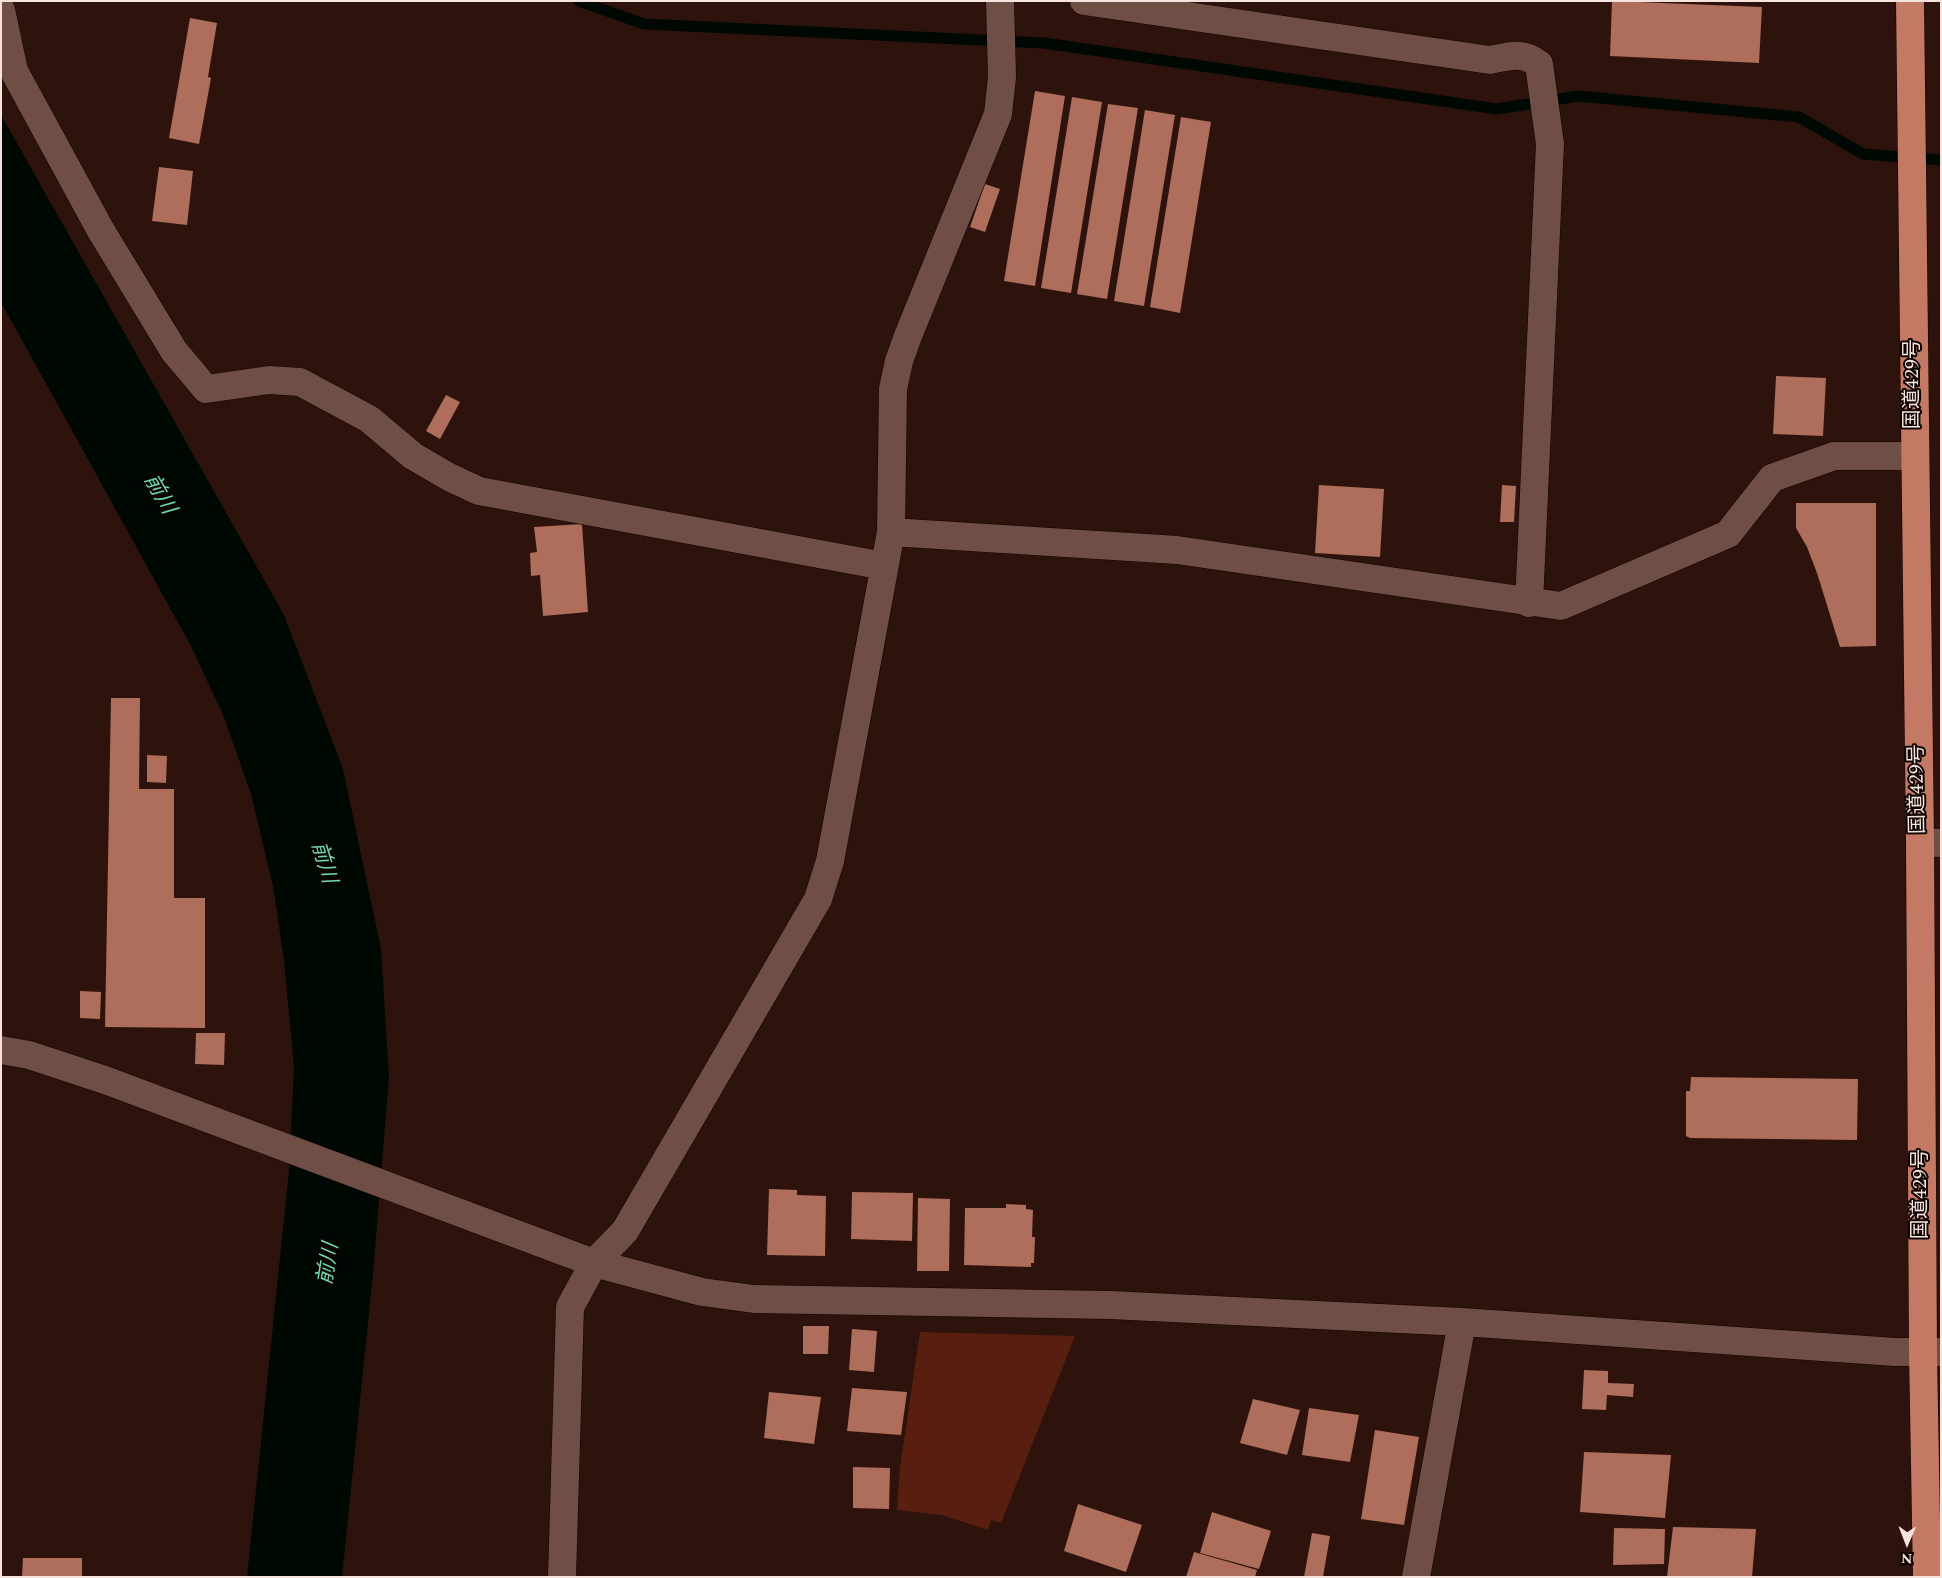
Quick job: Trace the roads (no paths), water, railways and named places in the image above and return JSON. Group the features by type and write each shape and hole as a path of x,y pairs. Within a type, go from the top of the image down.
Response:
{"highway":[{"name":"国道429号","path":"1910,1 1914,456 1930,843 1932,1352 1927,1577"}],"street":[{"path":"1084,1 1212,10 1490,60 1515,55 1529,56 1539,64 1550,144 1529,604"},
{"path":"562,1577 570,1307 594,1263 625,1231 818,899 830,861 891,532 893,390 899,361 998,114 1002,77 1000,5"},
{"path":"1,10 14,71 18,80 105,238 174,351 206,389 269,380 300,382 369,419 413,456 449,478 479,491 884,566"},
{"path":"891,532 1177,550 1529,604 1561,606 1728,534 1772,478 1834,456 1914,456"},
{"path":"1,1050 29,1055 105,1080 594,1263 702,1292 754,1299 1110,1305 1462,1322 1895,1352 1932,1352"},
{"path":"1416,1577 1462,1322"}],"water":[{"name":"前川","path":"1,115 284,615 343,769 381,949 389,1078 373,1273 342,1577 247,1577 289,1170 294,1067 284,960 273,886 251,794 224,717 190,644 1,302"}],"waterway":[{"path":"579,1 644,24 1044,43 1497,109 1578,96 1799,117 1863,154 1941,160"}]}
